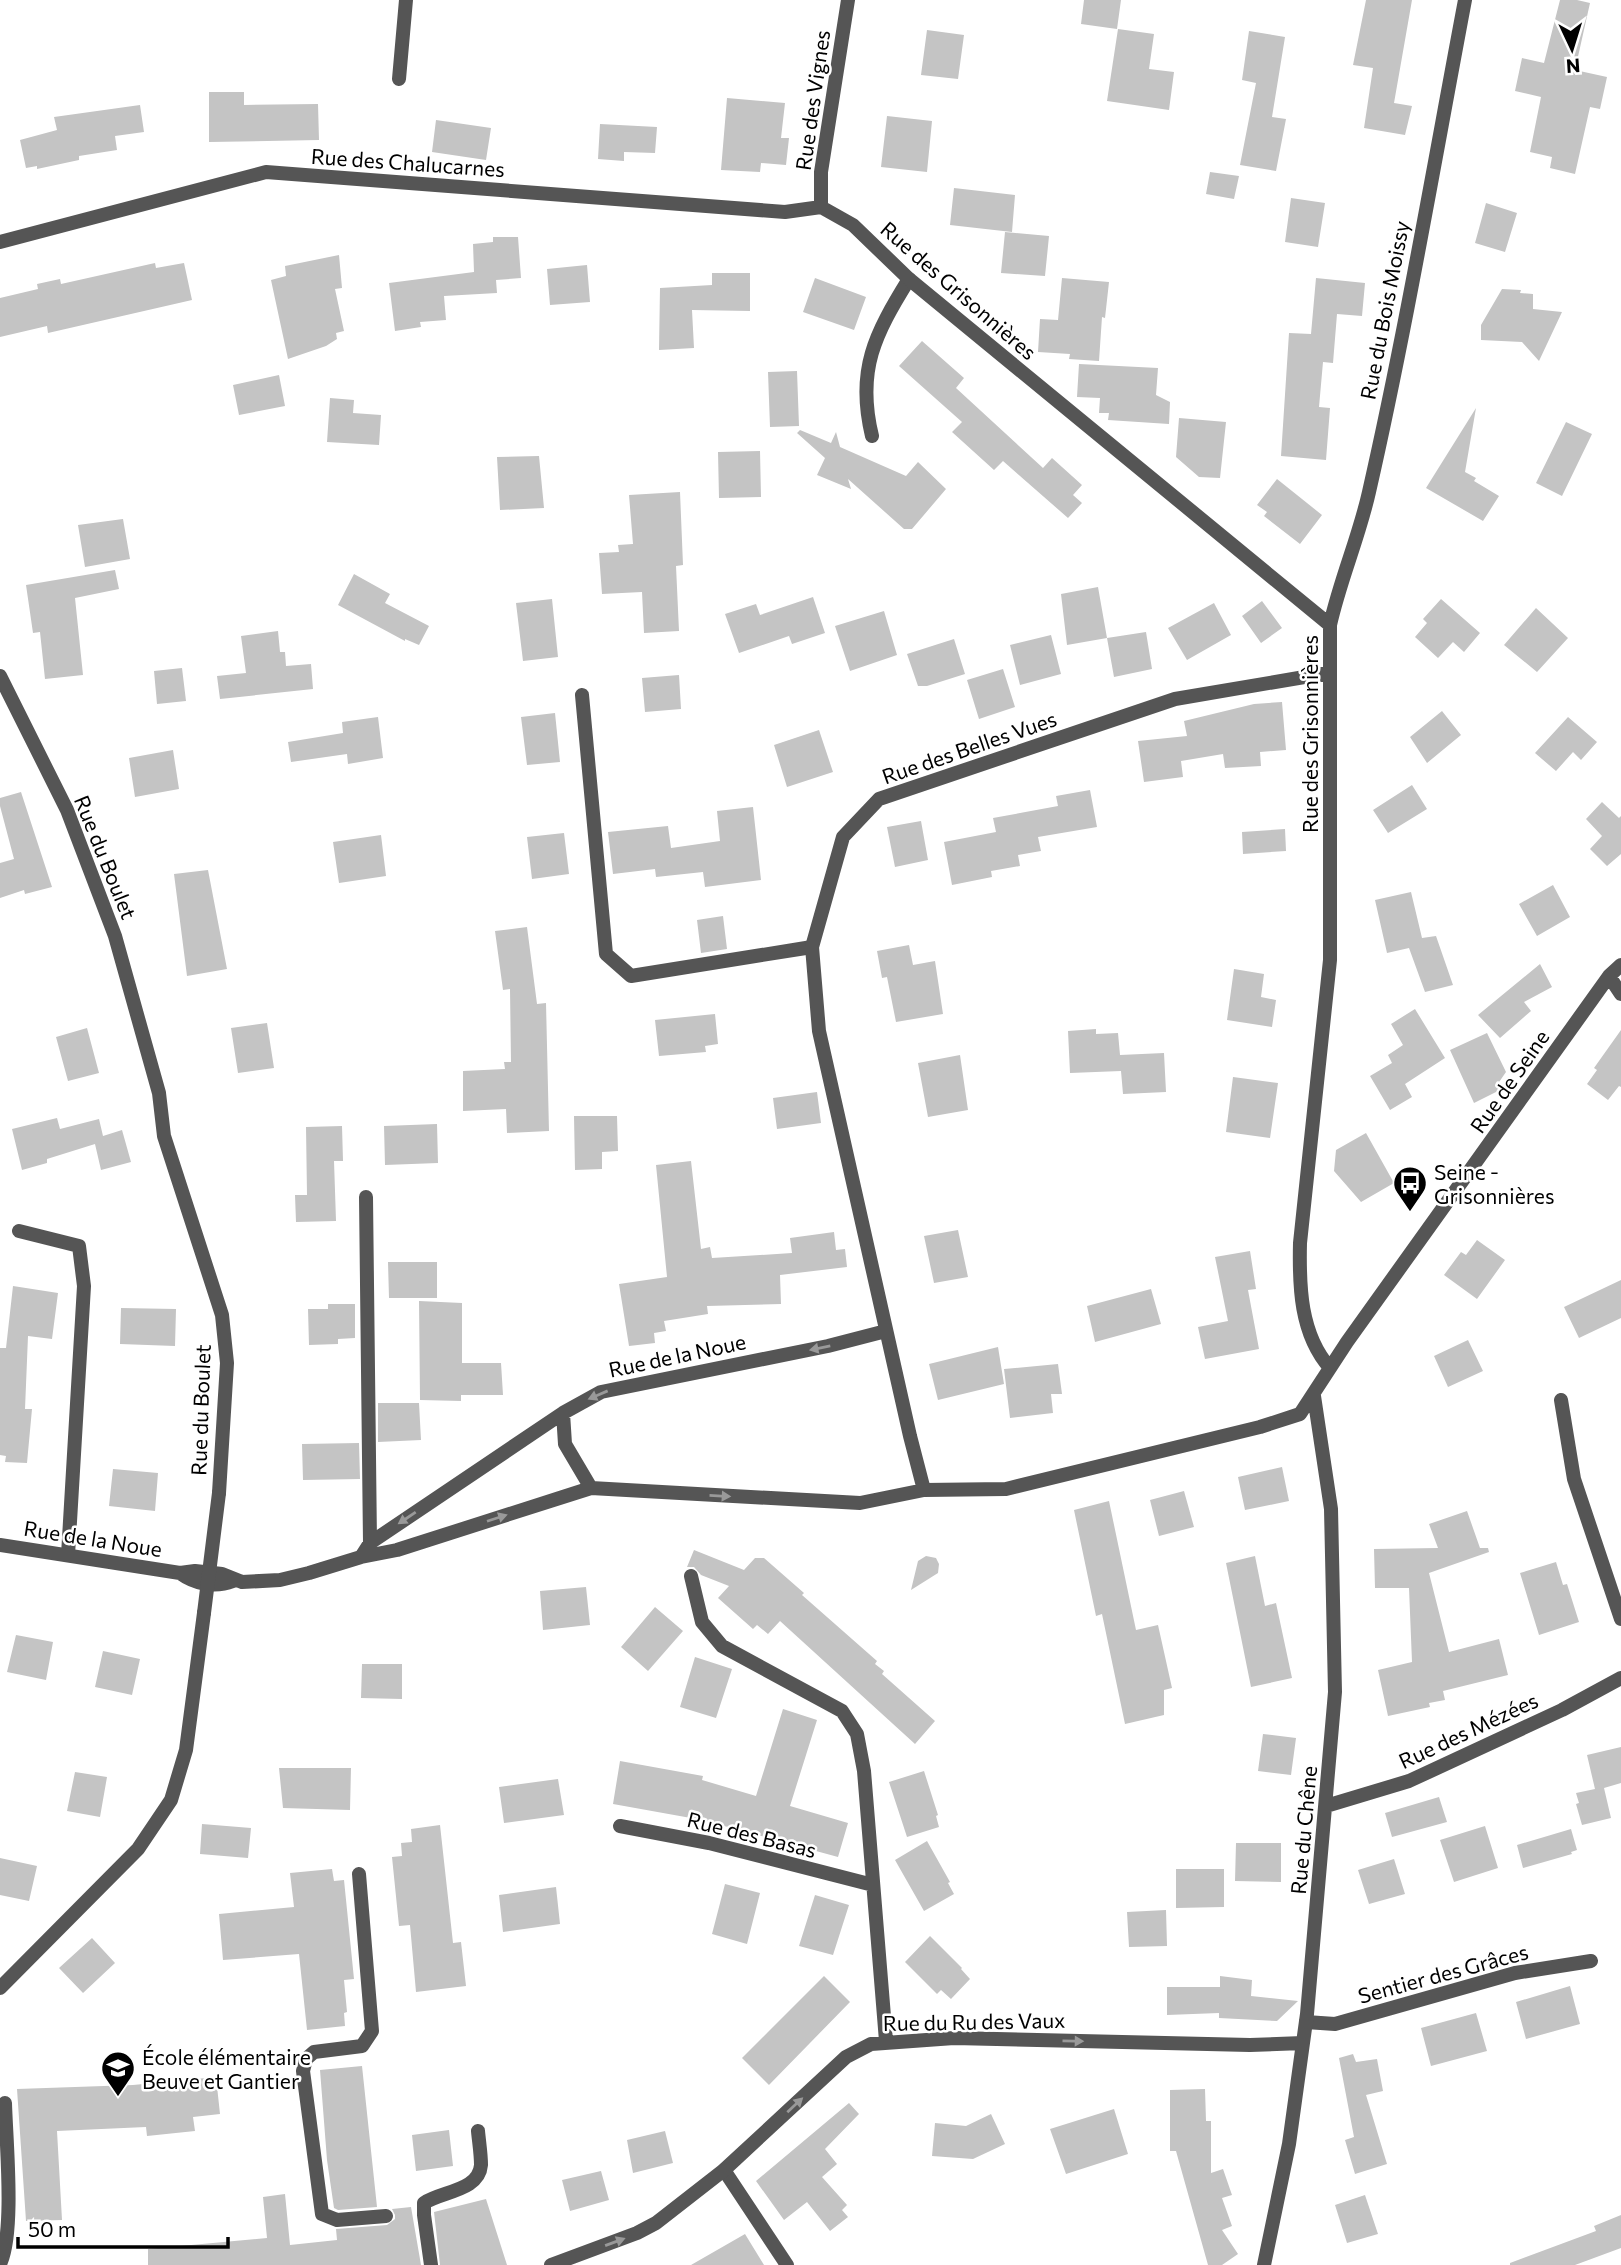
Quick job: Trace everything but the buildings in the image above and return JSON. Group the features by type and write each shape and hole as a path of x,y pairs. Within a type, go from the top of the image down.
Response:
{"street":[{"path":"399,79 406,0"},
{"name":"Rue des Vignes","path":"821,206 821,172 848,0"},
{"name":"Rue du Bois Moissy","path":"1330,625 1336,597 1368,496 1465,0"},
{"name":"Rue des Chalucarnes","path":"0,242 266,172 785,212 821,206"},
{"name":"Rue des Grisonnières","path":"821,206 853,225 909,279 1330,625 1328,673 1331,960 1300,1243 1301,1299 1308,1330 1319,1356 1330,1368"},
{"path":"872,436 867,414 868,365 882,323 909,279"},
{"name":"Rue des Belles Vues","path":"886,1331 819,1031 812,947 843,837 879,799 1175,699 1328,673"},
{"name":"Rue du Boulet","path":"0,677 67,810 115,936 159,1093 164,1136 222,1315 227,1363 219,1493 204,1613 186,1750 171,1800 138,1849 0,1988"},
{"path":"582,695 606,954 631,975 812,947"},
{"name":"Rue de Seine","path":"1314,1396 1330,1368 1609,976 1621,965"},
{"path":"1609,976 1621,994"},
{"path":"366,1197 370,1543"},
{"path":"19,1231 79,1246 85,1286 68,1555"},
{"path":"886,1331 924,1490"},
{"name":"Rue de la Noue","path":"361,1557 370,1543 563,1413 601,1392 828,1346 886,1331"},
{"name":"Rue de la Noue","path":"0,1545 180,1573 195,1571 222,1574 233,1581 280,1580 361,1557 397,1550 591,1488 860,1503 924,1490 1006,1489 1260,1427 1300,1414 1314,1396"},
{"name":"Rue du Chêne","path":"1264,2265 1289,2144 1306,2022 1335,1692 1331,1509 1314,1396"},
{"path":"1560,1400 1574,1479 1621,1619"},
{"path":"563,1413 565,1444 591,1488"},
{"path":"691,1576 702,1622 722,1646 842,1711 857,1734 864,1771 886,2042"},
{"name":"Rue des Mézées","path":"1326,1806 1409,1781 1562,1710 1621,1678"},
{"name":"Rue des Basas","path":"620,1826 709,1843 873,1885"},
{"path":"359,1874 373,2031 362,2046 314,2052 306,2059 303,2071 322,2214 337,2220 386,2216"},
{"name":"Sentier des Grâces","path":"1306,2022 1335,2024 1515,1973 1591,1961"},
{"name":"Rue du Ru des Vaux","path":"551,2265 638,2233 656,2222 724,2170 846,2057 871,2043 954,2038 1303,2043"},
{"path":"0,2264 4,2256 8,2223 5,2103"},
{"path":"430,2265 418,2212 424,2203 434,2196 462,2188 476,2179 481,2166 478,2131"},
{"path":"724,2170 787,2265"}],"place":[{"name":"Seine - Grisonnières","path":"1410,1213"},
{"name":"École élémentaire Beuve et Gantier","path":"118,2098"}]}
